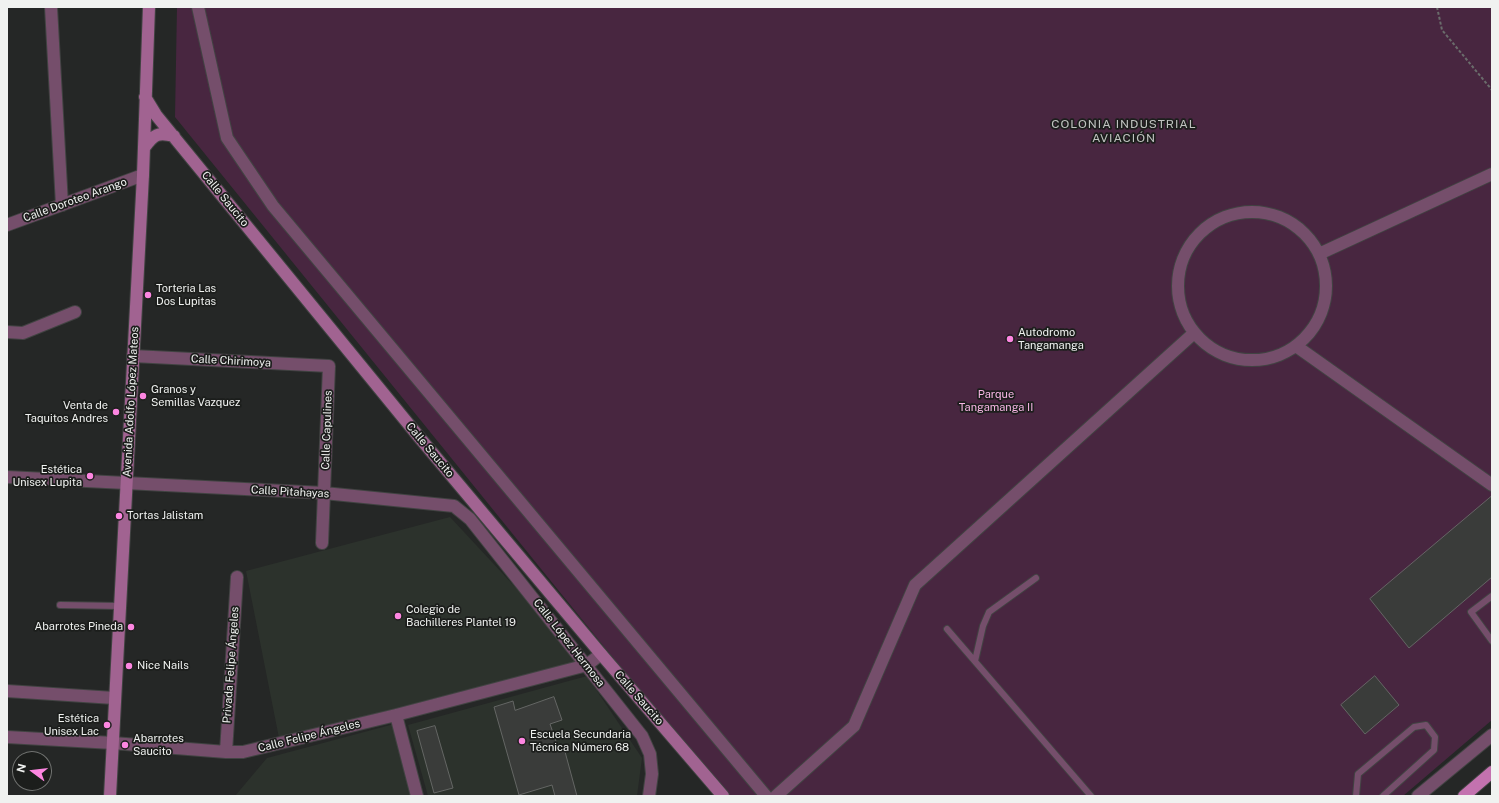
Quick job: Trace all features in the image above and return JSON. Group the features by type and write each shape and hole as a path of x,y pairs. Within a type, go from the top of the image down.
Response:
{"main road":[{"path":"1464,796 1478,792 1492,772"}],"street":[{"path":"51,7 62,205"},
{"name":"Avenida Adolfo López Mateos","path":"110,796 114,698 143,175 149,7"},
{"path":"198,7 227,138 273,206 766,796"},
{"name":"Calle Saucito","path":"145,97 156,115 418,437 723,796"},
{"path":"144,148 150,139 157,134 174,136"},
{"path":"1319,254 1492,174"},
{"name":"Calle Doroteo Arango","path":"7,225 143,175"},
{"path":"1244,212 1265,213 1285,220 1302,232 1319,254 1324,268 1326,290 1321,311 1311,330 1296,346 1285,353 1266,359 1246,360 1227,356 1209,347 1194,333 1184,316 1178,293 1180,270 1189,248 1204,230 1224,217 1244,212"},
{"path":"7,332 23,333 75,312"},
{"path":"776,796 854,726 915,585 1194,333"},
{"path":"1296,346 1492,485"},
{"name":"Calle Chirimoya","path":"133,356 329,366"},
{"name":"Calle Capulines","path":"322,543 329,366"},
{"name":"Calle Pitahayas","path":"7,477 324,493 454,506"},
{"name":"Calle López Hermosa","path":"454,506 470,519 642,736 650,754 652,774 649,796"},
{"name":"Privada Felipe Ángeles","path":"226,752 237,577"},
{"name":"Calle Felipe Ángeles","path":"7,737 243,752 396,715 586,665 601,654"},
{"path":"7,691 114,698"},
{"path":"396,715 417,796"},
{"path":"1418,796 1492,735"}],"lane":[{"path":"975,661 983,626 989,612 1036,578"},
{"path":"1492,596 1471,612 1492,641"},
{"path":"60,604 120,606"},
{"path":"947,629 1090,796"},
{"path":"1356,796 1358,774 1414,727 1426,725 1435,736 1434,750 1383,796"}],"path":[{"path":"1437,7 1442,30 1492,90"}],"shaded area":[{"name":"Colegio de Bachilleres Plantel 19","path":"450,517 583,660 279,738 246,571"},
{"name":"Escuela Secundaria Técnica Número 68","path":"587,676 642,758 637,796 428,796 408,725"},
{"path":"398,723 414,796 235,796 267,758"}],"green space":[{"name":"Parque Tangamanga II","path":"177,7 1492,7 1492,720 1403,796 725,796 175,117"}],"building":[{"path":"1492,496 1492,577 1409,648 1370,599"},
{"path":"1375,676 1399,705 1365,734 1341,705"},
{"path":"554,697 562,720 550,724 559,750 564,748 577,796 555,796 552,785 519,795 494,707 513,701 515,710"},
{"path":"435,726 453,788 434,793 417,731"}],"place":[{"name":"Torteria Las Dos Lupitas","path":"148,295"},
{"name":"Autodromo Tangamanga","path":"1010,339"},
{"name":"Granos y Semillas Vazquez","path":"143,396"},
{"name":"Venta de Taquitos Andres","path":"116,412"},
{"name":"Estética Unisex Lupita","path":"90,476"},
{"name":"Tortas Jalistam","path":"119,516"},
{"name":"Colegio de Bachilleres Plantel 19","path":"398,616"},
{"name":"Abarrotes Pineda","path":"131,627"},
{"name":"Nice Nails","path":"129,666"},
{"name":"Estética Unisex Lac","path":"107,725"},
{"name":"Escuela Secundaria Técnica Número 68","path":"522,741"},
{"name":"Abarrotes Saucito","path":"125,745"}],"district":[{"name":"COLONIA INDUSTRIAL AVIACIÓN","path":"1124,131"}]}
